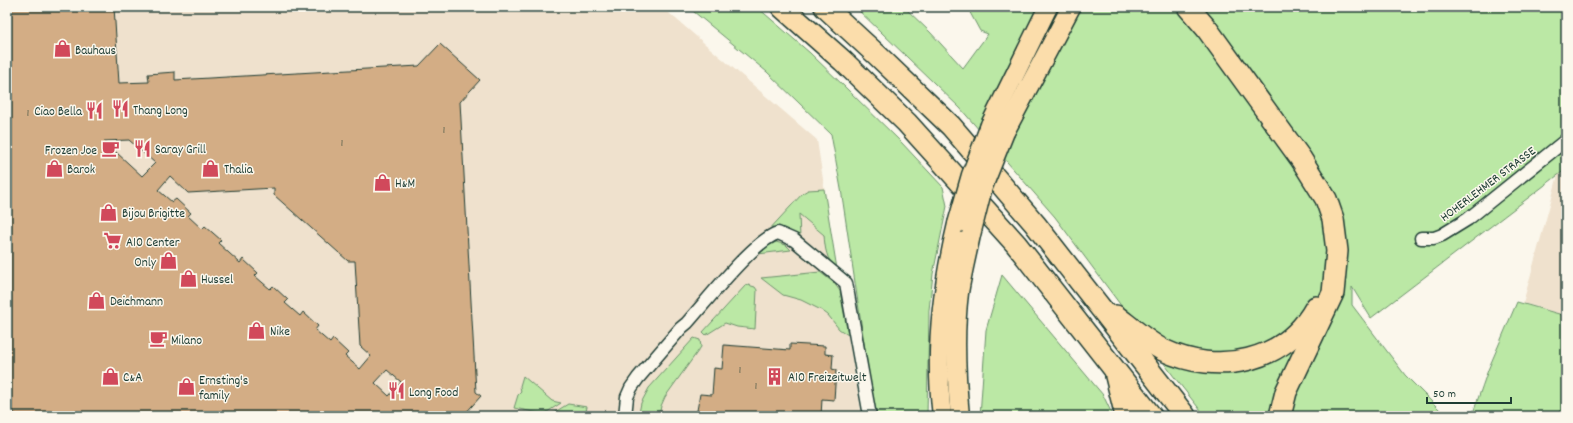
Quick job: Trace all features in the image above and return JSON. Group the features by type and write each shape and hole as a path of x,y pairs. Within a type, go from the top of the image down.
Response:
{"highway":[{"path":"782,7 843,61 907,123 1016,244 1151,416"},
{"path":"825,7 951,126 1035,224 1185,416"},
{"path":"1188,7 1207,30 1315,179 1326,199 1333,218 1336,238 1336,264 1333,293 1286,392 1280,416"},
{"path":"1096,302 1161,349 1183,358 1210,364 1238,362 1266,354 1291,338 1312,315 1325,292 1336,264"},
{"path":"1114,368 1126,416"}],"main road":[{"path":"960,416 956,375 957,319 959,293 971,235 998,128 1048,7"},
{"path":"942,416 940,327 945,284 957,224 971,175 1070,7"}],"street":[{"name":"HOHERLEHMER STRASSE","path":"1421,238 1434,238 1442,235 1468,219 1566,140"},
{"path":"625,416 627,397 638,378 681,328 756,247 772,235 778,233 794,240 846,282 870,416"}],"shaded area":[{"path":"7,7 662,7 817,140 840,291 862,416 7,416"},
{"path":"1566,169 1566,316 1523,303 1558,175"}],"green space":[{"path":"688,7 757,7 810,53 901,142 943,187 947,206 933,274 929,310 927,416 875,416 841,189 831,134 767,72"},
{"path":"855,7 904,7 930,32 963,68 988,34 980,31 967,7 1566,7 1566,169 1371,318 1352,287 1352,305 1405,375 1446,416 1205,416 1055,217 960,108"},
{"path":"824,189 837,269 828,258 824,235 799,214 800,238 783,228 774,229 767,232 803,193 808,190"},
{"path":"776,242 786,245 791,250 758,254 761,249"},
{"path":"820,272 834,283 840,291 848,335 839,329 828,315 821,310 801,300 783,295 761,278"},
{"path":"1002,275 1103,395 1113,416 980,416 986,330"},
{"path":"748,285 755,287 757,290 755,329 737,327 725,323 706,335 703,332 745,286"},
{"path":"1517,302 1566,316 1566,416 1472,416 1488,370"},
{"path":"694,338 700,340 701,347 665,397 659,416 646,416 639,413 641,403 649,388"},
{"path":"523,376 552,401 561,403 544,414 514,408 518,395 521,392 520,386"},
{"path":"568,404 587,407 585,416 550,415"}],"building":[{"name":"A10 Center","path":"7,7 114,7 119,83 149,82 148,74 175,72 175,80 419,66 440,44 480,80 460,102 476,392 481,396 463,416 18,416 7,406","holes":["129,140 155,163 142,176 104,141","170,176 188,193 274,188 274,195 348,261 355,261 360,346 371,356 360,369 345,356 348,353 333,339 330,343 315,330 318,326 303,312 300,316 285,303 288,300 273,286 270,289 255,276 258,273 243,259 240,263 218,243 221,240 205,226 202,229 188,216 191,213 176,199 172,202 158,190","387,370 401,382 389,396 375,383"]},
{"name":"A10 Freizeitwelt","path":"790,344 825,346 825,354 833,355 832,369 836,370 834,400 822,399 821,416 696,416 700,394 712,395 714,368 722,369 724,345 790,350"}],"place":[{"name":"Bauhaus","path":"62,49"},
{"name":"Thang Long","path":"120,109"},
{"name":"Ciao Bella","path":"95,110"},
{"name":"Saray Grill","path":"142,148"},
{"name":"Frozen Joe","path":"110,149"},
{"name":"Barok","path":"54,168"},
{"name":"Thalia","path":"211,168"},
{"name":"H&M","path":"382,182"},
{"name":"Bijou Brigitte","path":"109,212"},
{"name":"A10 Center","path":"113,241"},
{"name":"Only","path":"169,261"},
{"name":"Hussel","path":"188,278"},
{"name":"Deichmann","path":"97,300"},
{"name":"Nike","path":"257,330"},
{"name":"Milano","path":"158,339"},
{"name":"C&A","path":"110,376"},
{"name":"A10 Freizeitwelt","path":"775,376"},
{"name":"Ernsting's family","path":"186,386"},
{"name":"Long Food","path":"396,391"}]}
